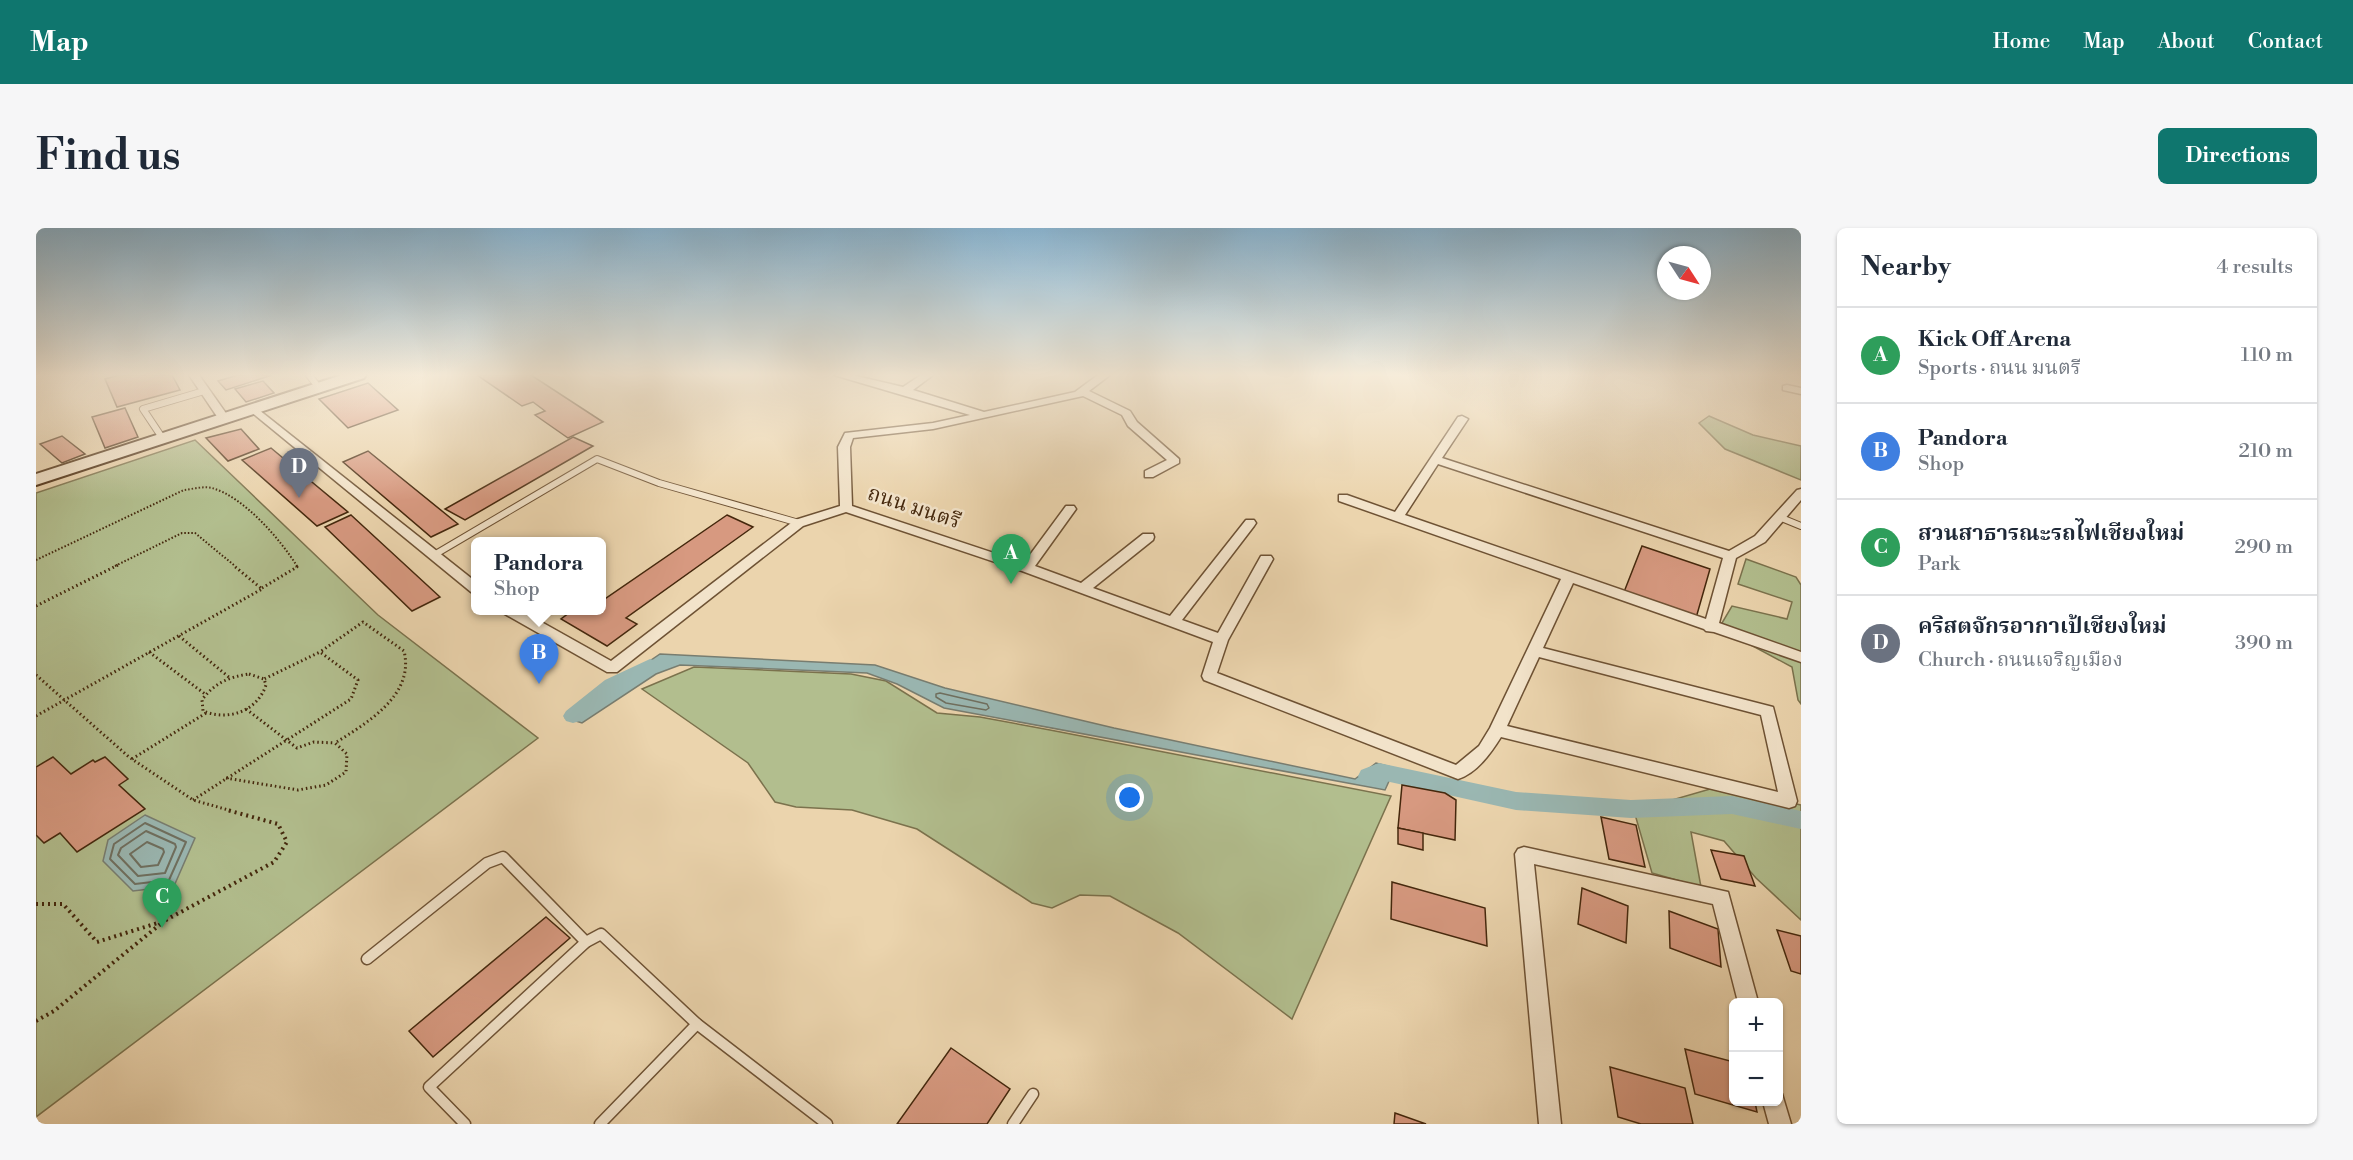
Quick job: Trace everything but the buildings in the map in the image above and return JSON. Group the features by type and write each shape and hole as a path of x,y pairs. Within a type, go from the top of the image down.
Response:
{"main road":[{"path":"36,480 231,417"}],"street":[{"path":"265,417 471,585"},
{"name":"ถนน มนตรี","path":"982,417 933,426 849,435 844,447 846,508 1027,567 1221,639"},
{"path":"1128,417 1132,424 1175,461 1149,474"},
{"path":"1398,517 1462,419"},
{"path":"1437,460 1730,556"},
{"path":"1711,628 1730,556 1760,539 1801,493"},
{"path":"1343,498 1711,628 1801,657"},
{"path":"517,615 612,668 799,523 846,508"},
{"path":"1027,567 1070,509"},
{"path":"1173,622 1250,523"},
{"path":"1084,588 1148,537"},
{"path":"1266,559 1221,639 1209,676 1458,773 1485,750 1497,730 1569,577"},
{"path":"1497,730 1789,801 1768,711 1533,650"},
{"path":"1550,1124 1524,854 1721,898 1747,998"},
{"path":"1775,1106 1780,1124"}],"lane":[{"path":"148,417 163,439"},
{"path":"434,555 597,459 659,483 799,523"},
{"path":"1779,517 1801,526"},
{"path":"368,959 487,863 503,857 586,942"},
{"path":"465,1124 429,1087 586,942 602,934 697,1024 827,1124"},
{"path":"600,1124 697,1024"},
{"path":"1013,1124 1033,1094"}],"path":[{"path":"36,560 184,490 211,487 253,514 290,553 297,567 36,716"},
{"path":"36,606 182,533 195,533 262,588"},
{"path":"246,709 297,748 314,742 335,743 375,717 392,697 408,668 404,651 363,622 320,652 264,679 249,674 230,678 205,694 201,706 206,713 219,716 246,709 260,699 265,692 264,679"},
{"path":"178,636 230,678"},
{"path":"149,652 205,694"},
{"path":"193,800 351,699 358,680 320,652"},
{"path":"36,675 132,759 193,800 278,824 287,842 274,862 164,921 97,942 63,904 36,904"},
{"path":"132,759 206,713"},
{"path":"226,778 298,790 326,785 346,772 348,754 335,743"},
{"path":"36,1021 54,1011 164,921"}],"green space":[{"path":"1711,417 1753,435 1801,446 1801,480 1725,449 1699,423"},
{"path":"195,440 378,615 538,738 36,1117 36,493"},
{"path":"1746,559 1796,577 1801,585 1801,704 1798,700 1792,667 1719,628 1732,606 1787,619 1792,602 1738,584"},
{"path":"694,667 851,674 886,681 937,713 980,717 1391,796 1292,1019 1178,933 1110,896 1080,895 1052,908 1032,903 917,829 852,810 796,807 775,802 748,763 642,689"},
{"path":"1717,787 1801,805 1801,920 1756,878 1724,841 1691,832 1701,887 1652,873 1634,811"}],"water":[{"path":"660,654 875,665 945,688 1114,728 1355,779 1376,763 1395,768 1385,790 944,708 897,684 867,673 680,665 656,674 582,723 566,718"},
{"path":"145,815 195,838 174,886 133,891 103,861 108,840"}],"waterway":[{"path":"573,716 612,685 650,666"},
{"path":"1369,776 1379,771 1516,801 1631,809 1732,805 1801,820"}],"place":[{"name":"คริสตจักรอากาเป้เชียงใหม่","path":"299,498"},
{"name":"Kick Off Arena","path":"1011,584"},
{"name":"Pandora","path":"539,684"},
{"name":"สวนสาธารณะรถไฟเชียงใหม่","path":"162,928"}]}
